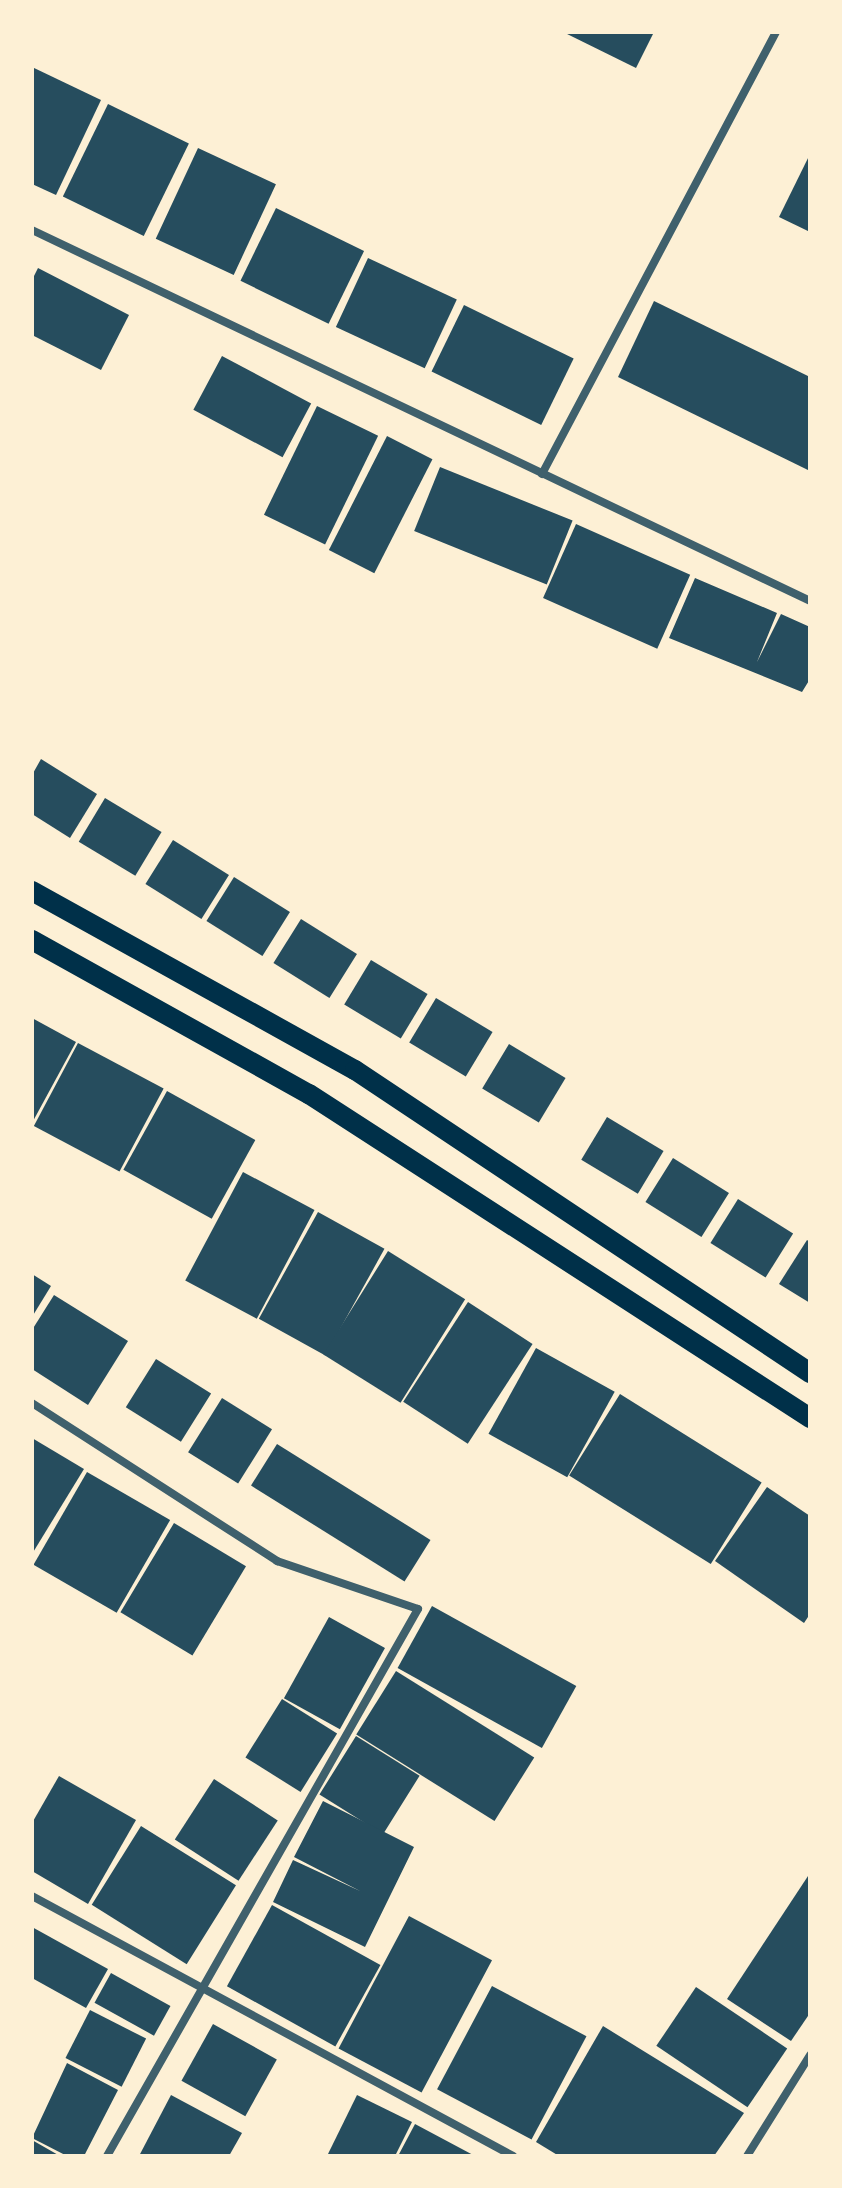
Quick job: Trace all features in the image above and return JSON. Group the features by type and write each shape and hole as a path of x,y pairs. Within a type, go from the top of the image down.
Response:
{"main road":[{"path":"32,891 355,1070 810,1373"},
{"path":"32,940 309,1094 810,1418"}],"street":[{"path":"542,474 776,32"},
{"path":"32,230 810,601"},
{"path":"32,1403 277,1561 418,1609 107,2156"},
{"path":"32,1896 513,2156"},
{"path":"747,2156 810,2055"}],"building":[{"path":"563,32 654,32 636,68"},
{"path":"32,67 101,100 56,195 32,184"},
{"path":"108,104 189,143 144,236 63,197"},
{"path":"198,148 276,184 234,275 156,239"},
{"path":"810,154 810,232 779,217"},
{"path":"276,208 364,251 329,324 240,281"},
{"path":"368,258 457,299 425,368 336,327"},
{"path":"38,268 129,315 101,370 32,335 32,280"},
{"path":"654,301 810,377 810,471 618,377"},
{"path":"464,305 574,358 541,425 432,372"},
{"path":"222,356 311,403 283,457 193,410"},
{"path":"317,406 378,436 325,545 264,515"},
{"path":"387,436 432,459 374,573 329,550"},
{"path":"440,467 573,521 547,585 414,531"},
{"path":"576,524 690,575 657,649 543,598"},
{"path":"695,578 777,613 757,662 781,614 810,627 810,679 802,692 669,638"},
{"path":"41,759 97,794 70,838 32,814 32,775"},
{"path":"105,798 162,832 135,876 79,842"},
{"path":"173,840 229,875 201,919 145,884"},
{"path":"234,877 290,912 262,956 206,921"},
{"path":"301,919 357,954 329,998 273,963"},
{"path":"371,960 428,994 401,1039 344,1005"},
{"path":"436,998 493,1032 466,1077 409,1043"},
{"path":"32,1018 76,1042 32,1123"},
{"path":"78,1043 164,1089 120,1172 34,1126"},
{"path":"509,1044 566,1078 539,1123 482,1089"},
{"path":"167,1091 255,1140 212,1219 123,1170"},
{"path":"607,1117 664,1151 638,1194 581,1160"},
{"path":"673,1158 729,1193 701,1237 645,1202"},
{"path":"243,1172 315,1210 257,1319 185,1281"},
{"path":"738,1199 793,1233 766,1278 710,1243"},
{"path":"318,1212 384,1249 325,1356 259,1319"},
{"path":"807,1240 810,1242 810,1303 779,1284"},
{"path":"388,1251 465,1299 401,1403 323,1354"},
{"path":"32,1274 51,1286 32,1317"},
{"path":"54,1295 128,1341 88,1405 32,1369 32,1330"},
{"path":"468,1302 533,1344 468,1444 403,1402"},
{"path":"536,1348 615,1392 567,1477 488,1434"},
{"path":"156,1359 211,1393 181,1442 126,1407"},
{"path":"620,1394 762,1482 711,1564 569,1475"},
{"path":"222,1398 272,1429 238,1484 188,1452"},
{"path":"32,1438 84,1469 32,1554"},
{"path":"277,1444 430,1540 405,1581 251,1486"},
{"path":"87,1472 170,1520 117,1613 34,1565"},
{"path":"767,1487 810,1516 810,1614 804,1623 715,1561"},
{"path":"174,1523 246,1566 192,1655 120,1612"},
{"path":"432,1606 576,1686 542,1748 398,1668"},
{"path":"329,1617 385,1648 340,1729 284,1698"},
{"path":"396,1671 534,1757 494,1821 356,1735"},
{"path":"282,1699 337,1733 301,1792 245,1758"},
{"path":"356,1736 420,1776 383,1834 319,1795"},
{"path":"59,1776 136,1820 88,1904 32,1871 32,1823"},
{"path":"214,1779 278,1820 239,1881 175,1839"},
{"path":"323,1801 414,1847 365,1947 273,1902 293,1860 360,1891 294,1857"},
{"path":"141,1826 236,1885 187,1964 92,1905"},
{"path":"810,1873 810,2013 791,2041 727,1999"},
{"path":"272,1905 380,1965 335,2046 227,1986"},
{"path":"409,1916 492,1960 422,2093 339,2048"},
{"path":"32,1927 108,1969 86,2008 32,1978"},
{"path":"111,1973 170,2006 154,2036 95,2003"},
{"path":"492,1986 586,2036 532,2140 437,2089"},
{"path":"696,1987 787,2049 747,2107 656,2046"},
{"path":"90,2010 146,2039 122,2087 65,2058"},
{"path":"213,2024 277,2059 245,2116 181,2081"},
{"path":"603,2026 744,2113 714,2156 559,2156 536,2142"},
{"path":"67,2063 118,2090 84,2156 67,2156 32,2138"},
{"path":"171,2095 242,2133 229,2156 139,2156"},
{"path":"357,2095 412,2122 395,2156 327,2156"},
{"path":"415,2124 475,2156 398,2156"},
{"path":"32,2140 60,2156 32,2156"}]}
